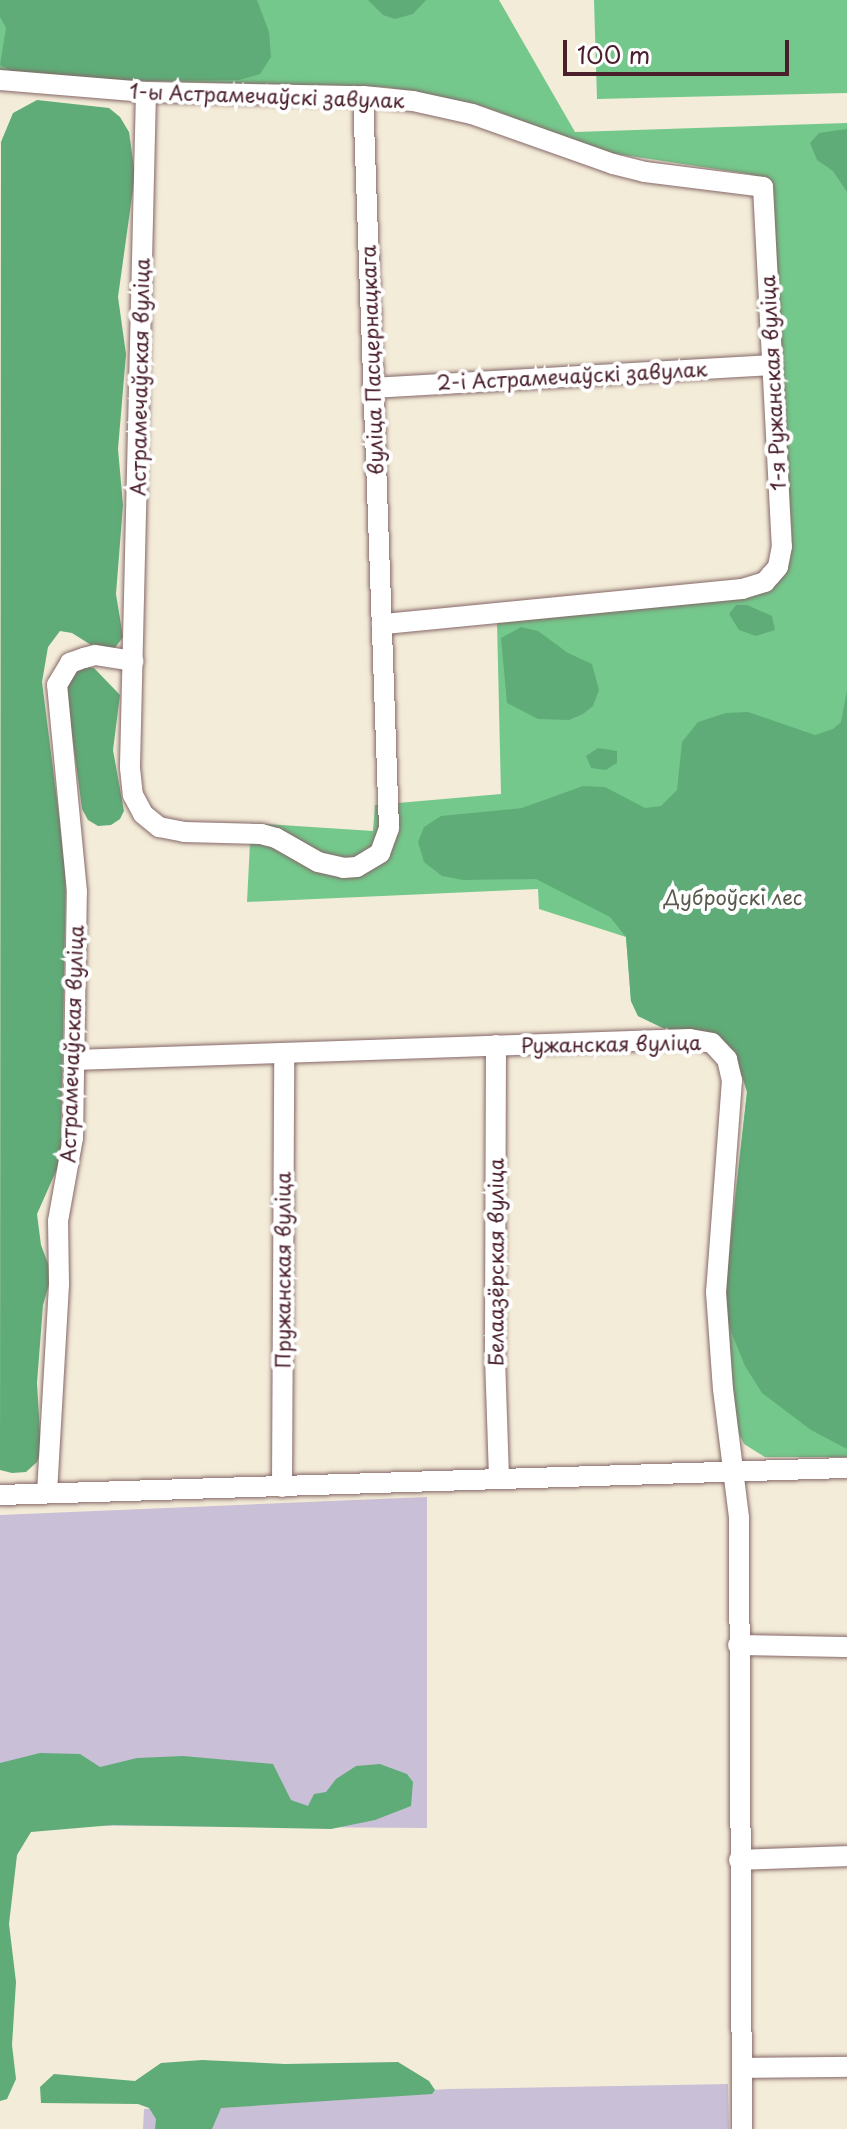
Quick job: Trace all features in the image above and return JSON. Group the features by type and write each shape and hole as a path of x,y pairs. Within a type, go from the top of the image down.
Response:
{"street":[{"name":"1-ы Астрамечаўскі завулак","path":"0,80 146,92 363,96 413,101 472,114 645,172 763,187"},
{"name":"Астрамечаўская вуліца","path":"146,92 130,768 133,795 151,822 184,832"},
{"name":"вуліца Пасцернацкага","path":"184,832 261,834 276,838 318,862 343,868 370,862 380,853 389,828 363,96"},
{"name":"1-я Ружанская вуліца","path":"382,624 742,589 765,582 778,567 782,546 763,187"},
{"name":"2-і Астрамечаўскі завулак","path":"373,388 771,365"},
{"name":"Астрамечаўская вуліца","path":"47,1493 59,1283 58,1221 71,1158 77,892 57,685 70,663 84,658 95,655 134,661"},
{"name":"Ружанская вуліца","path":"74,1060 702,1039 712,1043 727,1059 732,1080 716,1292 723,1389 735,1469"},
{"name":"Белаазёрская вуліца","path":"496,1045 495,1357 499,1479"},
{"name":"Пружанская вуліца","path":"282,1487 284,1053"},
{"path":"0,1495 735,1469 847,1468"},
{"path":"735,1469 739,1518 742,2129"},
{"path":"738,1645 847,1647"},
{"path":"739,1860 847,1856"},
{"path":"743,2068 847,2067"}],"shaded area":[{"path":"427,1497 427,1828 0,1825 0,1515"},
{"path":"728,2084 729,2129 143,2129 144,2109 448,2089"}],"green space":[{"path":"0,0 499,0 575,132 847,123 847,1457 765,1457 744,1444 738,1432 728,1387 727,1266 747,1092 743,1072 734,1051 716,1038 663,1028 638,1016 631,1001 626,937 539,909 538,889 247,902 251,823 373,831 375,805 501,794 497,622 774,585 784,576 789,564 792,536 767,181 749,174 610,153 479,105 385,87 31,78 0,70"},
{"path":"0,0 257,0 269,32 271,57 260,74 239,80 147,81 17,74 0,65 6,28 0,17"},
{"path":"368,0 426,0 413,14 395,19 383,15"},
{"path":"594,0 847,0 847,93 597,99"},
{"path":"37,100 109,108 120,117 129,132 135,175 118,297 126,354 118,449 123,505 116,594 123,637 115,648 99,650 72,633 60,631 48,647 42,682 66,871 61,1147 57,1169 37,1214 41,1245 52,1274 43,1305 37,1383 41,1450 37,1462 26,1472 12,1473 0,1470 1,142 13,113"},
{"path":"847,129 847,192 833,171 817,160 810,143 819,133"},
{"path":"736,605 747,605 772,616 775,630 756,636 739,630 729,614"},
{"path":"521,627 538,631 568,653 592,664 599,690 593,706 569,720 538,719 507,703 501,638"},
{"path":"79,666 94,668 120,695 113,750 124,811 120,819 111,825 98,826 88,820 82,809 67,682"},
{"name":"Дуброўскі лес","path":"847,690 847,1449 811,1430 762,1393 745,1366 732,1334 724,1305 747,1092 734,1051 716,1038 663,1028 638,1016 631,1001 626,937 610,917 536,879 463,880 442,876 424,862 418,842 424,827 441,816 522,808 583,786 605,787 645,808 661,806 677,790 682,742 698,722 726,713 748,712 815,735 833,729 841,722"},
{"path":"598,748 617,751 617,763 606,770 591,768 586,756"},
{"path":"40,1753 80,1754 100,1767 137,1758 183,1756 273,1764 291,1800 308,1806 314,1794 326,1792 336,1779 356,1766 380,1764 407,1774 413,1782 411,1806 375,1820 331,1829 113,1825 31,1832 17,1855 9,1924 16,1982 12,2045 16,2079 7,2099 0,2101 0,1763"},
{"path":"202,2060 285,2064 398,2062 429,2081 435,2090 432,2094 221,2108 212,2129 155,2129 156,2119 149,2108 138,2104 41,2103 40,2087 54,2074 135,2081 161,2063"}]}
